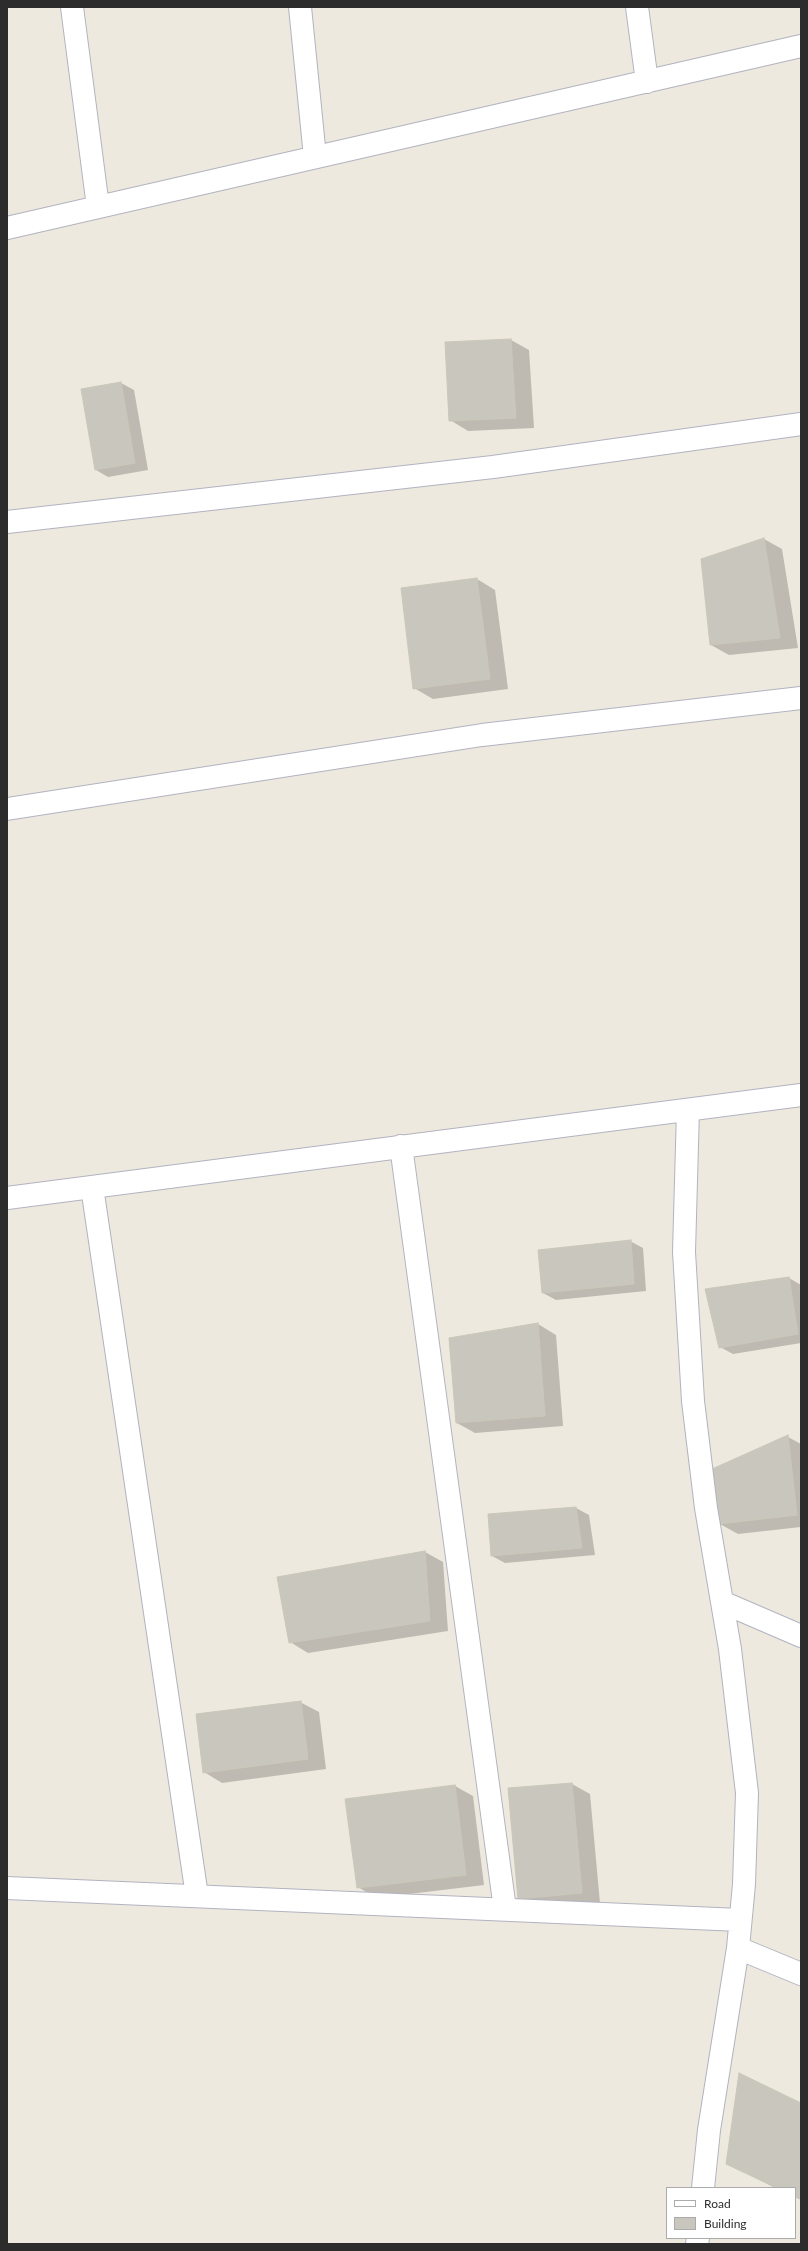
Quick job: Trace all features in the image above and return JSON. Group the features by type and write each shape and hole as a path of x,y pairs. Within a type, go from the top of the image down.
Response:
{"street":[{"path":"72,7 98,207"},
{"path":"300,7 315,157"},
{"path":"637,7 647,82"},
{"path":"7,228 801,46"},
{"path":"7,522 493,467 801,424"},
{"path":"7,809 482,735 801,698"},
{"path":"7,1198 801,1095"},
{"path":"688,1110 684,1252 693,1401 706,1508 730,1649 747,1793 738,1948 709,2130 703,2187"},
{"path":"401,1146 505,1909"},
{"path":"92,1187 197,1896"},
{"path":"722,1602 801,1636"},
{"path":"7,1888 740,1920"},
{"path":"738,1948 801,1974"}],"building":[{"path":"511,339 516,418 449,421 445,342"},
{"path":"121,382 135,463 95,470 81,389"},
{"path":"764,538 780,638 710,645 701,559"},
{"path":"477,578 490,679 413,689 401,588"},
{"path":"631,1240 634,1284 542,1293 538,1250"},
{"path":"789,1277 798,1334 719,1348 705,1289"},
{"path":"538,1323 545,1416 456,1423 449,1338"},
{"path":"788,1435 797,1515 719,1524 712,1469"},
{"path":"576,1507 582,1548 491,1556 488,1514"},
{"path":"425,1551 430,1621 289,1643 277,1577"},
{"path":"301,1701 308,1759 203,1773 196,1714"},
{"path":"572,1783 582,1893 518,1899 508,1788"},
{"path":"455,1785 466,1875 357,1888 345,1799"},
{"path":"739,2073 801,2103 801,2199 796,2197 796,2187 775,2187 726,2164"}]}
